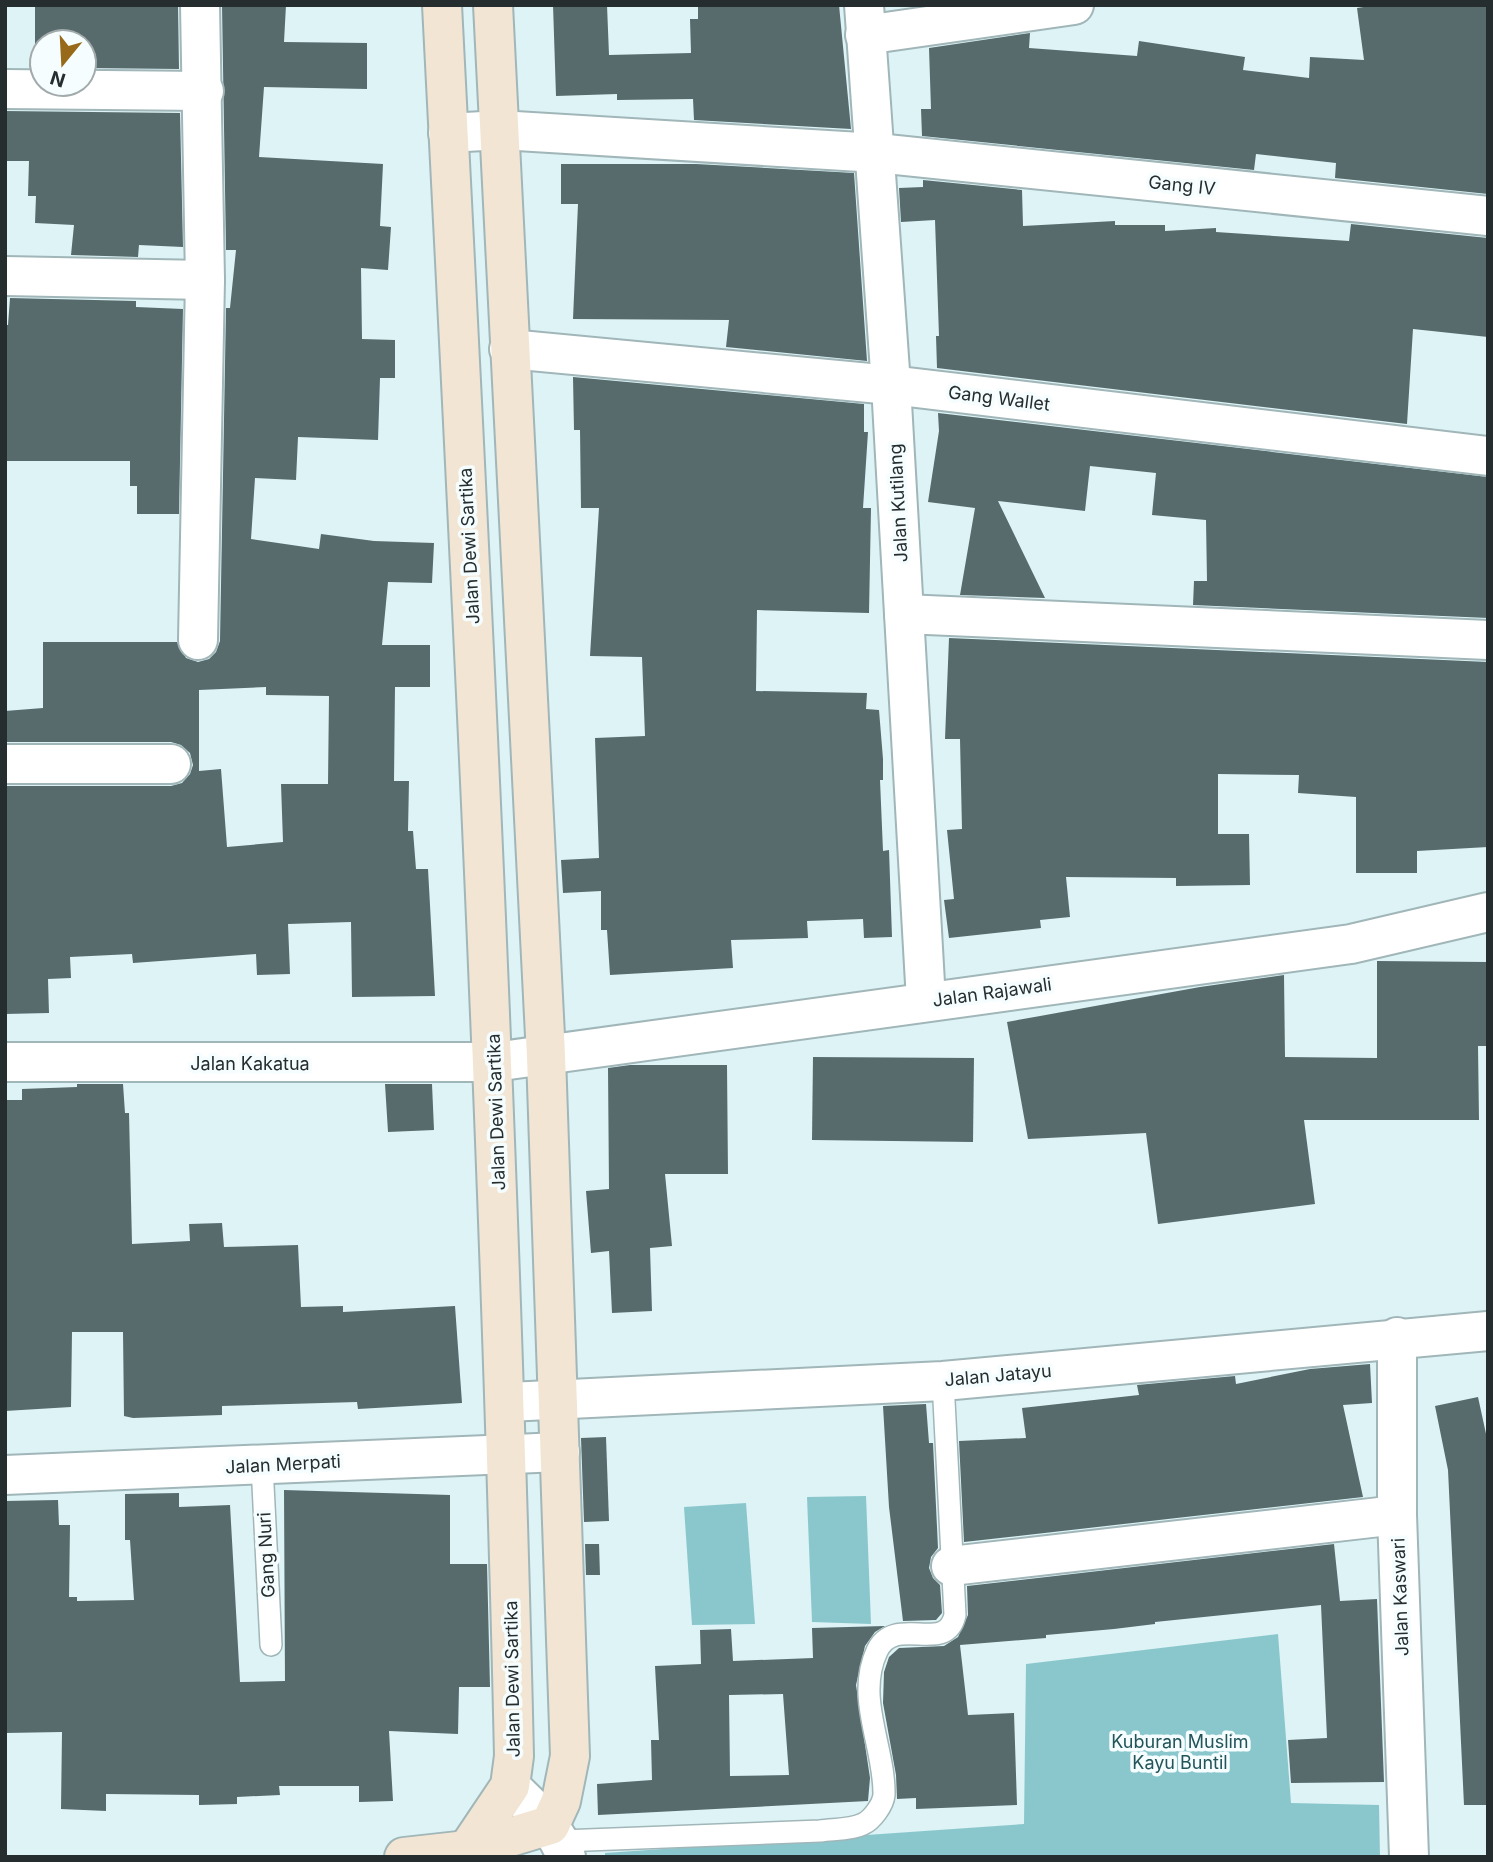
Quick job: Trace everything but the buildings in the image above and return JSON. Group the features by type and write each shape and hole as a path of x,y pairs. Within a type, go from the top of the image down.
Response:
{"street":[{"path":"198,640 205,280 204,91 200,5"},
{"name":"Jalan Dewi Sartika","path":"442,5 494,1062 507,1402 514,1756 510,1786 467,1850"},
{"path":"493,5 546,1056 570,1756 561,1801 559,1841"},
{"path":"865,20 1074,5"},
{"name":"Jalan Kutilang","path":"865,20 877,153 926,1001"},
{"path":"5,89 204,91"},
{"name":"Gang IV","path":"448,133 501,130 877,153 1488,216"},
{"path":"5,276 205,280"},
{"name":"Gang Wallet","path":"509,349 891,385 1488,456"},
{"path":"904,614 1488,640"},
{"path":"5,764 171,764"},
{"name":"Jalan Rajawali","path":"494,1062 1351,944 1488,912"},
{"name":"Jalan Kakatua","path":"5,1062 494,1062"},
{"name":"Jalan Jatayu","path":"507,1402 943,1381 1398,1337 1488,1331"},
{"name":"Jalan Kaswari","path":"1398,1337 1397,1515 1409,1857"},
{"name":"Jalan Merpati","path":"5,1475 560,1452"},
{"path":"951,1566 1397,1515"},
{"path":"510,1786 559,1841"},
{"path":"404,1857 559,1841"}],"lane":[{"path":"559,1841 820,1831 861,1825 872,1818 884,1797 869,1702 872,1665 879,1647 895,1634 945,1633 952,1627 955,1615 943,1381"},
{"name":"Gang Nuri","path":"262,1465 271,1645"}],"green space":[{"path":"866,1496 871,1624 812,1622 807,1497"},
{"path":"746,1503 755,1624 692,1625 684,1507"},
{"name":"Kuburan Muslim Kayu Buntil","path":"1278,1634 1291,1803 1379,1805 1380,1857 605,1857 605,1853 1024,1824 1026,1664"}]}
